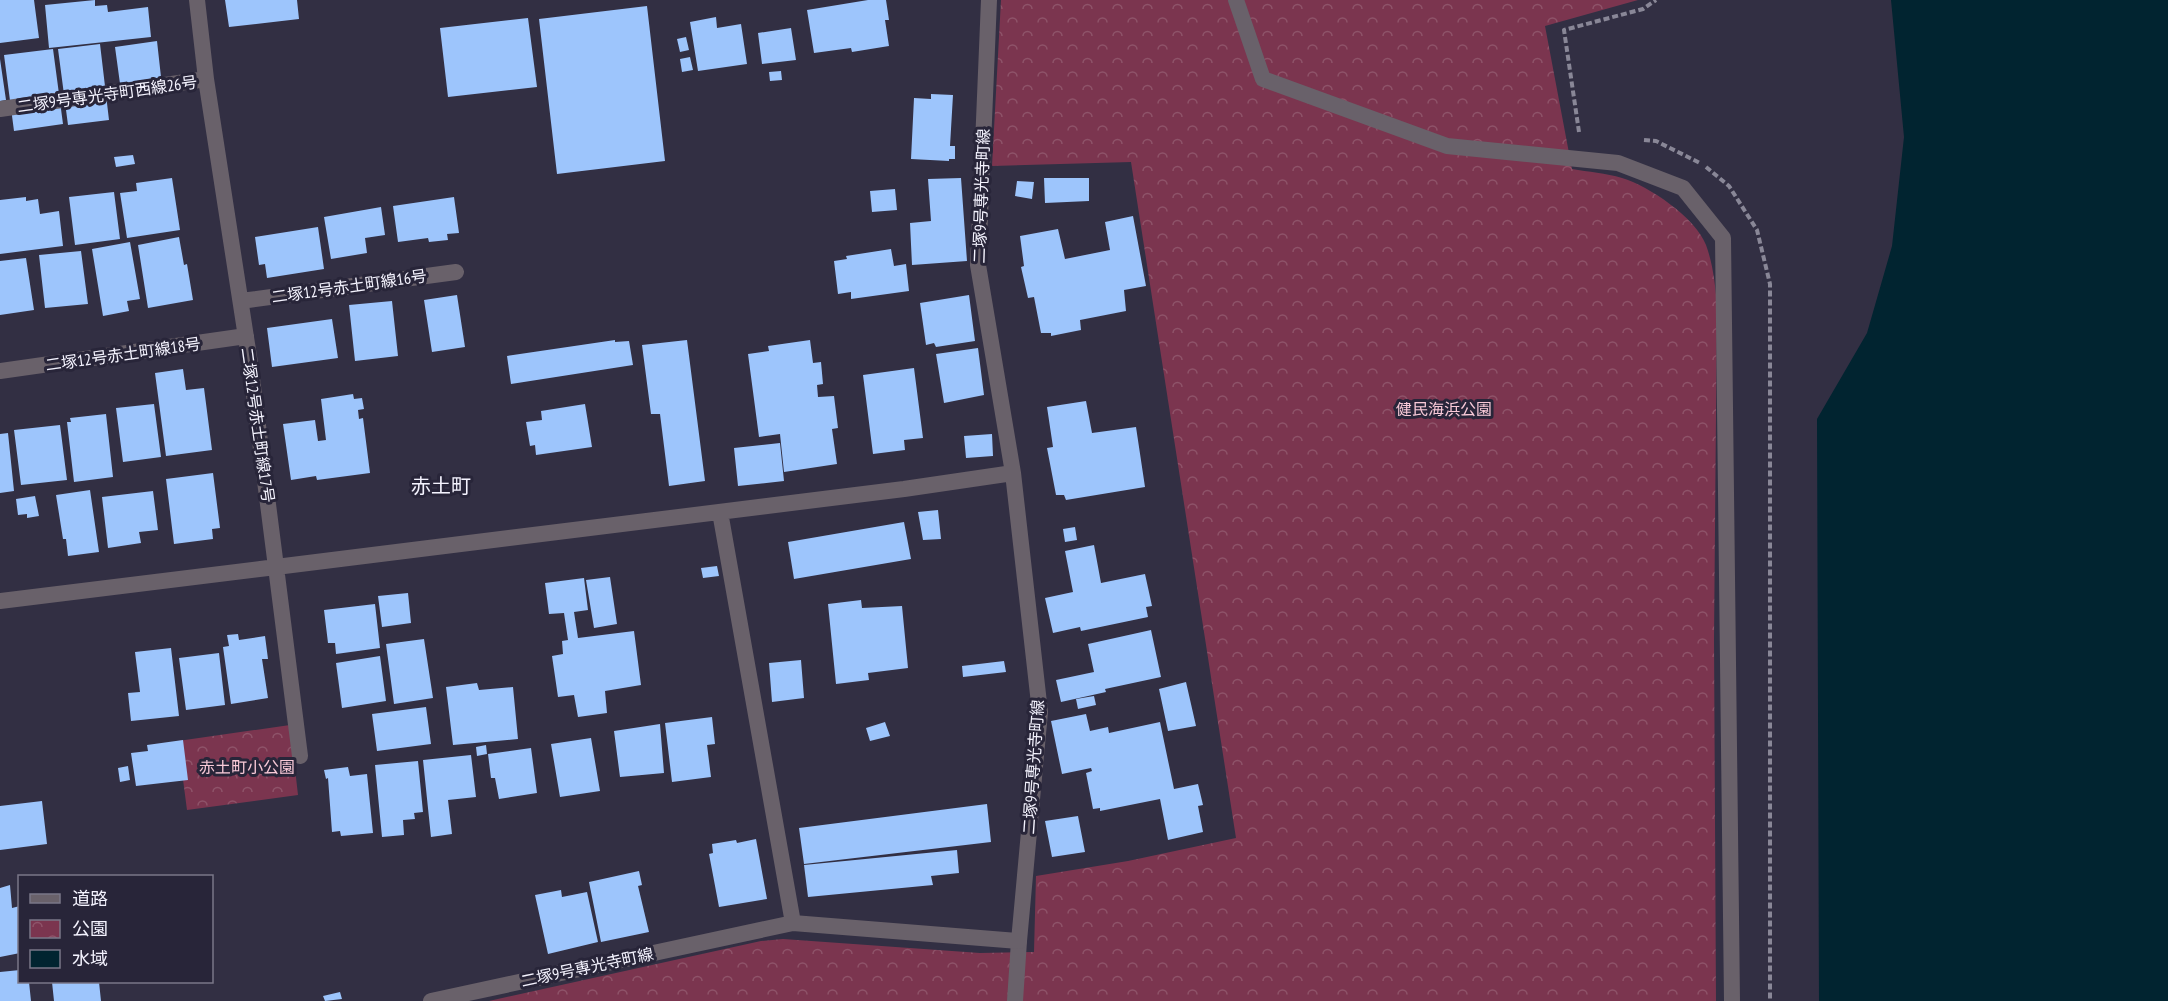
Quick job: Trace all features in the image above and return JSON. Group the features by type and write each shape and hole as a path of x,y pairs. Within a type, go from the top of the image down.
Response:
{"street":[{"name":"二塚9号専光寺町西線26号","path":"0,109 206,79 197,0"},
{"name":"二塚9号専光寺町線","path":"431,1001 793,922 1019,940 1040,712 1013,473 978,265 989,0"},
{"path":"1236,0 1263,79 1447,146 1618,163 1683,188 1723,238 1732,1001"},
{"name":"二塚12号赤土町線17号","path":"206,79 246,336 300,756"},
{"name":"二塚12号赤土町線16号","path":"241,301 456,272"},
{"name":"二塚12号赤土町線18号","path":"0,371 246,336"},
{"path":"0,601 904,489 1013,473"},
{"path":"720,512 793,922"},
{"path":"1015,1001 1019,940"}],"green space":[{"name":"健民海浜公園","path":"1001,0 1638,0 1545,26 1572,169 1622,178 1645,188 1670,204 1701,235 1706,245 1713,274 1717,304 1714,639 1716,1001 489,1001 761,941 783,939 980,953 1034,952 1036,876 1128,861 1236,838 1131,162 992,166"},
{"name":"赤土町小公園","path":"290,725 298,795 187,810 178,741"}],"water":[{"path":"1891,0 2168,0 2168,1001 1819,1001 1817,419 1867,333 1892,246 1904,137"}],"building":[{"path":"0,0 34,0 39,38 0,43"},
{"path":"95,0 95,6 107,5 108,12 148,7 151,37 49,48 45,5"},
{"path":"225,0 297,0 299,19 229,27"},
{"path":"868,0 886,0 889,20 885,20 889,46 852,52 851,48 814,53 807,10"},
{"path":"647,6 665,161 557,174 539,19"},
{"path":"716,17 717,28 741,24 747,64 698,71 690,22"},
{"path":"528,18 537,87 448,97 440,28"},
{"path":"791,28 796,60 762,64 758,33"},
{"path":"686,37 689,50 680,52 677,39"},
{"path":"157,41 162,86 121,91 115,47"},
{"path":"100,44 109,120 68,125 58,49"},
{"path":"53,49 63,124 14,131 4,55"},
{"path":"690,57 693,70 682,72 680,59"},
{"path":"0,59 6,100 0,101"},
{"path":"781,71 782,80 770,81 769,72"},
{"path":"931,94 953,95 950,146 955,146 955,159 949,159 949,161 911,159 914,98 931,99"},
{"path":"133,155 135,164 116,167 114,157"},
{"path":"172,178 180,230 127,238 120,193 137,191 136,183"},
{"path":"961,178 967,261 912,265 910,223 931,221 928,179"},
{"path":"1044,178 1089,178 1089,201 1045,203"},
{"path":"1017,181 1034,182 1032,199 1015,196"},
{"path":"895,189 897,210 872,212 870,191"},
{"path":"114,192 120,239 75,245 69,197"},
{"path":"26,197 26,201 38,199 40,214 59,211 63,246 0,254 0,200"},
{"path":"454,197 459,233 447,234 448,240 429,242 428,238 398,242 393,206"},
{"path":"381,207 385,235 365,238 367,253 331,259 324,217"},
{"path":"1133,216 1146,286 1124,290 1126,311 1080,320 1081,330 1051,336 1051,333 1041,333 1034,297 1028,298 1021,267 1024,266 1020,236 1058,229 1065,259 1110,250 1105,222"},
{"path":"318,227 324,269 267,278 265,264 259,265 255,237"},
{"path":"179,237 184,265 187,264 193,300 148,308 138,245"},
{"path":"130,242 140,299 127,301 129,311 103,316 92,249"},
{"path":"891,249 894,266 906,264 909,291 851,299 851,292 838,294 834,261 847,259 846,256"},
{"path":"81,251 88,304 45,308 39,255"},
{"path":"26,258 34,310 0,315 0,261"},
{"path":"457,295 465,347 432,352 424,300"},
{"path":"969,295 975,341 936,347 934,343 926,345 920,303"},
{"path":"392,301 398,356 355,361 349,305"},
{"path":"332,319 338,358 272,367 267,328"},
{"path":"615,340 615,342 629,341 633,365 511,384 507,356"},
{"path":"687,340 705,481 669,486 660,414 651,414 642,345"},
{"path":"810,340 813,363 821,362 823,384 817,385 818,397 834,396 838,428 832,429 837,464 784,472 780,434 759,437 748,354 769,351 768,346"},
{"path":"978,348 984,395 944,403 936,354"},
{"path":"914,368 923,438 904,440 905,450 873,454 863,375"},
{"path":"183,369 186,390 204,388 212,450 166,456 155,373"},
{"path":"353,394 354,399 362,398 364,409 358,410 359,419 363,418 370,473 317,480 316,476 291,480 283,424 315,420 318,441 326,440 321,399"},
{"path":"1086,401 1092,433 1136,427 1145,487 1066,500 1064,495 1056,495 1047,448 1053,447 1047,407"},
{"path":"154,404 161,457 123,462 116,408"},
{"path":"585,404 592,447 536,455 535,445 530,446 526,422 542,420 541,411"},
{"path":"106,414 113,477 74,482 67,422 71,422 70,418"},
{"path":"60,425 67,480 21,485 14,430"},
{"path":"8,433 14,491 0,493 0,434"},
{"path":"992,434 993,456 966,458 964,436"},
{"path":"780,443 784,481 738,486 734,448"},
{"path":"213,473 220,528 212,529 213,539 174,544 166,479"},
{"path":"90,490 99,552 68,556 56,495"},
{"path":"153,491 158,530 139,532 141,543 108,548 102,497"},
{"path":"35,496 39,516 27,518 27,514 18,515 16,499"},
{"path":"938,510 941,539 923,540 918,512"},
{"path":"904,522 911,559 794,579 788,542"},
{"path":"1075,527 1077,540 1065,542 1063,529"},
{"path":"1094,545 1101,583 1145,574 1152,606 1146,607 1148,617 1081,631 1080,627 1053,633 1045,598 1073,592 1065,551"},
{"path":"717,566 719,576 703,578 701,568"},
{"path":"610,577 617,624 594,628 586,580"},
{"path":"584,578 588,610 574,612 578,638 634,631 641,685 605,691 607,713 578,717 574,695 558,697 552,656 563,654 562,641 568,640 564,613 549,614 545,583"},
{"path":"408,593 411,623 382,627 378,596"},
{"path":"861,600 862,608 902,606 908,668 868,673 869,680 836,684 828,604"},
{"path":"375,604 380,648 336,654 335,643 328,643 324,610"},
{"path":"1151,630 1161,677 1105,689 1106,692 1061,702 1056,680 1094,672 1088,644"},
{"path":"238,634 239,640 265,636 268,659 262,659 268,698 231,704 223,647 229,646 227,635"},
{"path":"424,639 433,698 394,704 386,644"},
{"path":"171,648 179,716 131,721 128,693 140,692 135,652"},
{"path":"219,653 225,705 186,710 179,658"},
{"path":"380,656 386,701 342,708 336,663"},
{"path":"801,660 804,698 772,702 769,663"},
{"path":"1004,661 1006,672 963,677 962,666"},
{"path":"1186,682 1196,726 1168,731 1159,689"},
{"path":"477,683 479,690 513,687 518,739 453,745 446,687"},
{"path":"1094,696 1096,705 1078,709 1076,699"},
{"path":"426,707 431,744 377,751 372,714"},
{"path":"1086,714 1090,731 1108,727 1109,733 1160,722 1174,789 1198,784 1203,805 1198,806 1203,832 1168,840 1160,799 1100,811 1100,808 1093,809 1086,773 1092,771 1091,768 1062,774 1051,721"},
{"path":"712,717 715,744 707,745 711,777 672,782 665,723"},
{"path":"885,722 890,736 870,741 866,728"},
{"path":"660,724 664,773 620,777 614,731"},
{"path":"591,738 600,791 560,797 551,744"},
{"path":"183,740 188,780 136,786 131,753 148,751 147,745"},
{"path":"486,745 487,754 477,756 476,747"},
{"path":"531,748 537,793 499,799 495,778 491,778 488,754"},
{"path":"471,755 476,797 448,800 452,834 431,837 423,760"},
{"path":"418,761 423,812 414,813 415,819 403,820 404,835 382,837 375,765"},
{"path":"128,766 130,780 120,782 118,768"},
{"path":"348,767 350,776 367,774 373,833 341,836 340,831 332,832 328,778 326,779 324,770"},
{"path":"42,801 47,844 0,850 0,806"},
{"path":"987,804 991,842 804,864 799,828"},
{"path":"1078,816 1085,852 1052,857 1045,821"},
{"path":"756,839 767,899 719,907 709,854 713,853 712,844 736,840 737,843"},
{"path":"957,850 959,873 931,876 933,885 808,897 804,865"},
{"path":"639,871 642,885 638,886 649,932 601,942 589,882"},
{"path":"10,885 12,908 18,906 18,953 0,957 0,888"},
{"path":"561,890 562,897 587,892 598,942 548,954 535,895"},
{"path":"18,970 18,983 29,983 31,1001 0,1001 0,972"},
{"path":"52,983 99,983 101,1001 54,1001"},
{"path":"340,992 342,999 325,1001 323,996"}],"district":[{"name":"赤土町","path":"441,486"}]}
